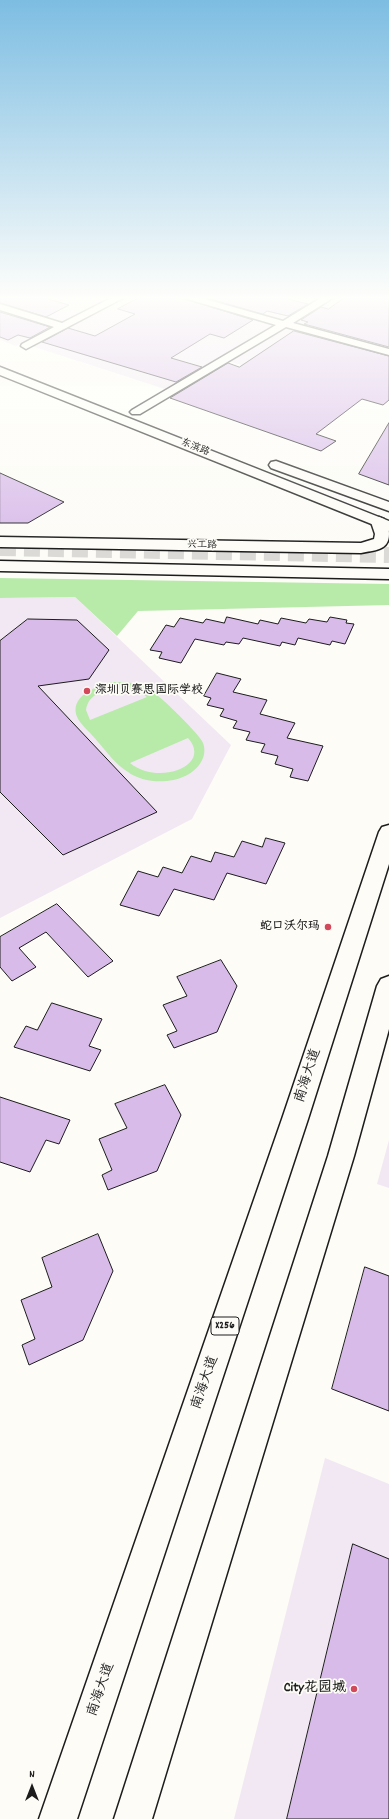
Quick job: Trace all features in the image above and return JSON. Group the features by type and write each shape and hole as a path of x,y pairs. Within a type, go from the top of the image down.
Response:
{"main road":[{"name":"东滨路","path":"25,381 384,524"},
{"name":"东滨路","path":"56,381 188,432"},
{"path":"262,459 388,507"},
{"name":"兴工路","path":"0,542 361,548 381,542 384,524"},
{"name":"兴工路","path":"0,566 389,574"},
{"name":"南海大道","path":"58,1819 293,1127 389,832"},
{"path":"133,1819 341,1156 389,986"}],"street":[{"path":"136,412 190,381"}],"shaded area":[{"path":"140,381 183,381 168,390"},
{"path":"299,381 372,381 353,396"},
{"name":"深圳贝赛思国际学校","path":"75,597 231,745 192,819 0,918 0,598"},
{"path":"389,1140 389,1188 377,1184"},
{"path":"325,1458 389,1484 389,1819 234,1819"}],"green space":[{"path":"0,578 389,584 389,605 138,611 117,636 75,597 0,598"},
{"path":"112,682 130,683 147,688 168,704 203,743 204,756 197,767 189,774 169,781 147,780 128,772 112,758 78,719 76,704 91,690 98,686","holes":["113,688 136,690 147,697 90,720 86,710 89,701 95,695","188,738 194,748 193,757 188,764 179,770 167,773 154,773 142,770 130,763"]}],"building":[{"path":"198,381 389,381 389,400 383,405 362,399 316,434 336,441 321,451 170,398"},
{"path":"389,423 389,485 359,474"},
{"path":"0,473 64,502 28,523 0,523"},
{"path":"227,617 258,624 260,620 278,624 281,618 306,623 309,619 327,622 330,617 347,620 346,623 354,624 345,644 332,641 330,645 298,638 295,645 282,642 280,646 243,638 239,644 226,642 224,645 195,639 181,663 159,658 162,652 150,650 166,625 174,627 180,618 203,623 206,619 224,623"},
{"path":"28,619 77,620 109,650 89,679 38,686 157,812 63,855 0,792 0,641"},
{"path":"217,673 241,679 233,692 267,700 260,714 295,723 287,738 323,746 308,781 290,777 293,769 275,764 278,756 261,752 265,744 246,740 250,732 233,728 237,721 220,716 224,709 207,705 211,698 204,696"},
{"path":"266,838 285,843 266,884 227,873 214,900 174,889 159,916 120,905 138,871 158,877 163,867 182,873 191,856 211,862 215,852 234,857 242,841 262,847"},
{"path":"57,904 113,961 88,977 46,932 19,948 36,967 12,981 0,967 0,937"},
{"path":"221,960 237,986 217,1032 174,1048 167,1035 177,1031 163,1005 187,996 177,977"},
{"path":"52,1003 102,1019 89,1046 101,1050 90,1071 14,1047 26,1026 37,1030"},
{"path":"165,1085 181,1115 157,1171 108,1190 102,1175 112,1170 99,1139 127,1128 115,1104"},
{"path":"0,1097 70,1120 59,1144 46,1140 30,1172 0,1162"},
{"path":"98,1234 113,1271 83,1340 29,1365 22,1345 35,1339 21,1300 52,1287 42,1258"},
{"path":"365,1267 389,1276 389,1411 332,1389"},
{"name":"City花园城","path":"353,1544 389,1559 389,1819 287,1819"}],"tunnel":[{"path":"0,548 389,555"}],"place":[{"name":"深圳贝赛思国际学校","path":"87,691"},
{"name":"蛇口沃尔玛","path":"328,927"},
{"name":"City花园城","path":"354,1689"}]}
